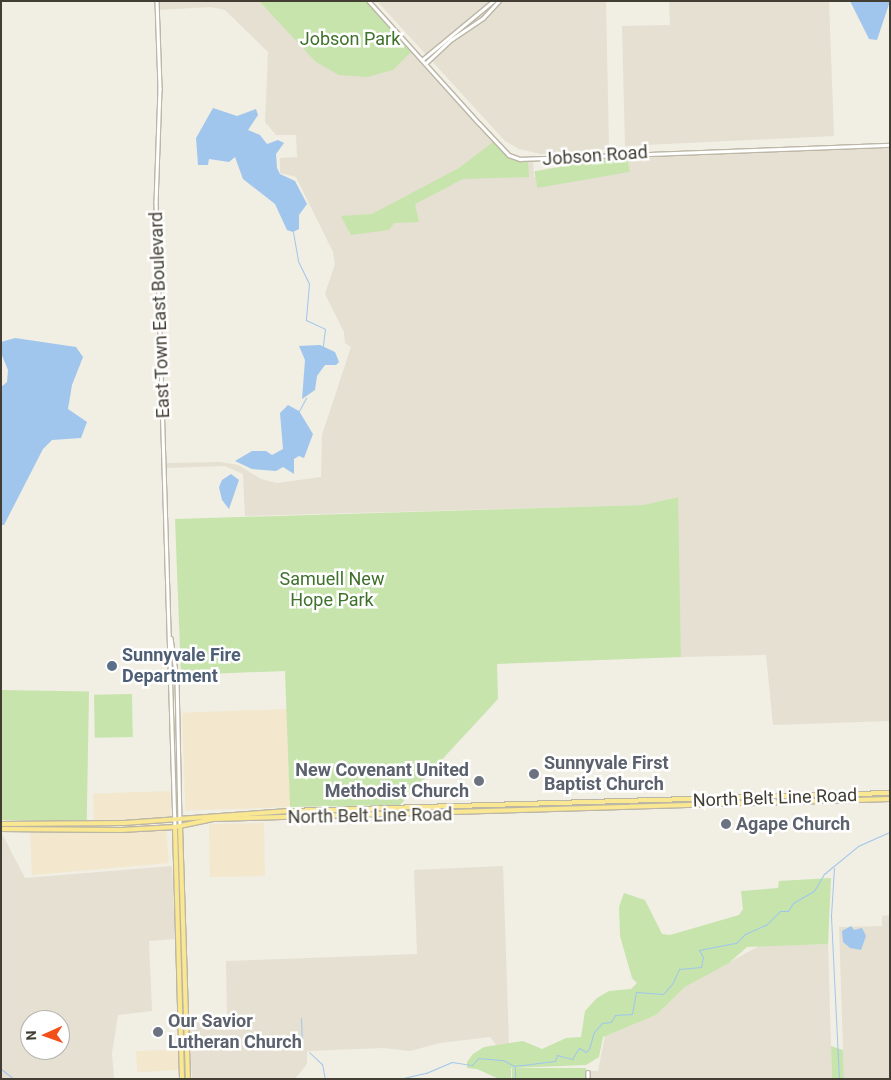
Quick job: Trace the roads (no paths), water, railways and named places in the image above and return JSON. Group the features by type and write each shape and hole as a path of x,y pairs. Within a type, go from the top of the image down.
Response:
{"main road":[{"name":"North Belt Line Road","path":"1,829 124,830 174,827 214,819 597,810 718,805 890,793"},
{"name":"North Belt Line Road","path":"1,824 175,822 210,814 364,808 497,807 718,800 890,799"},
{"path":"718,800 718,805"},
{"path":"672,802 672,807"},
{"path":"594,804 597,810"},
{"path":"535,806 535,811"},
{"path":"497,807 497,813"},
{"path":"364,808 365,814"},
{"path":"289,811 290,817"},
{"path":"249,813 250,818"},
{"path":"35,823 35,828"},
{"path":"124,823 124,830"},
{"path":"180,826 179,857 188,1079"},
{"path":"174,827 173,858 182,1079"},
{"path":"173,858 179,857"},
{"path":"177,951 182,951"},
{"path":"180,1021 186,1020"}],"street":[{"name":"East Town East Boulevard","path":"157,1 160,89 156,202 170,629 174,827"},
{"name":"Jobson Road","path":"369,1 509,154 520,159 890,145"},
{"path":"423,60 493,1"},
{"path":"426,63 452,39 483,18 498,1"},
{"name":"East Town East Boulevard","path":"170,629 177,673 180,826"},
{"path":"172,726 178,725"},
{"path":"173,764 180,764"},
{"path":"588,1072 588,1079"}],"water":[{"path":"850,1 890,1 877,40 869,39"},
{"path":"213,108 237,116 256,109 258,115 248,130 260,135 267,144 278,140 284,143 276,154 277,168 280,174 295,181 307,204 299,215 299,229 293,232 287,230 275,204 243,179 235,157 229,162 209,159 208,165 198,165 196,138"},
{"path":"15,338 76,347 83,357 72,385 68,409 87,422 81,438 52,440 43,449 4,525 1,525 1,387 7,382 8,370 1,353 1,342"},
{"path":"320,345 335,352 339,362 336,365 325,365 317,376 315,390 302,399 305,360 299,346"},
{"path":"288,405 299,411 313,434 304,458 299,456 294,459 294,474 283,467 276,471 252,469 235,461 252,451 266,451 272,455 283,449 280,413"},
{"path":"231,474 239,480 229,509 222,500 219,487 222,480"},
{"path":"851,926 854,930 862,928 866,936 861,950 850,948 843,942 842,931"}],"waterway":[{"path":"293,232 298,261 309,284 306,320 325,329 323,346"},
{"path":"299,411 306,398"},
{"path":"399,1079 426,1073 452,1062 472,1065 478,1058 503,1060 514,1066 555,1061 557,1055 572,1059 579,1048 586,1052 589,1049 594,1032 602,1023 611,1022 615,1015 632,1014 636,992 663,994 672,984 679,969 701,967 703,957 699,950 736,943 745,934 767,924 780,911 788,911 793,903 814,891 824,874 858,846 890,832"},
{"path":"834,868 831,916 839,1079"},
{"path":"301,1018 302,1047"},
{"path":"309,1052 322,1064 325,1079"},
{"path":"515,1067 515,1079"},
{"path":"1,1069 14,1079"}],"place":[{"name":"Sunnyvale Fire Department","path":"112,666"},
{"name":"Sunnyvale First Baptist Church","path":"534,774"},
{"name":"New Covenant United Methodist Church","path":"479,781"},
{"name":"Agape Church","path":"726,824"},
{"name":"Our Savior Lutheran Church","path":"158,1032"}],"park label":[{"name":"Jobson Park","path":"350,39"},
{"name":"Samuell New Hope Park","path":"332,590"}]}
